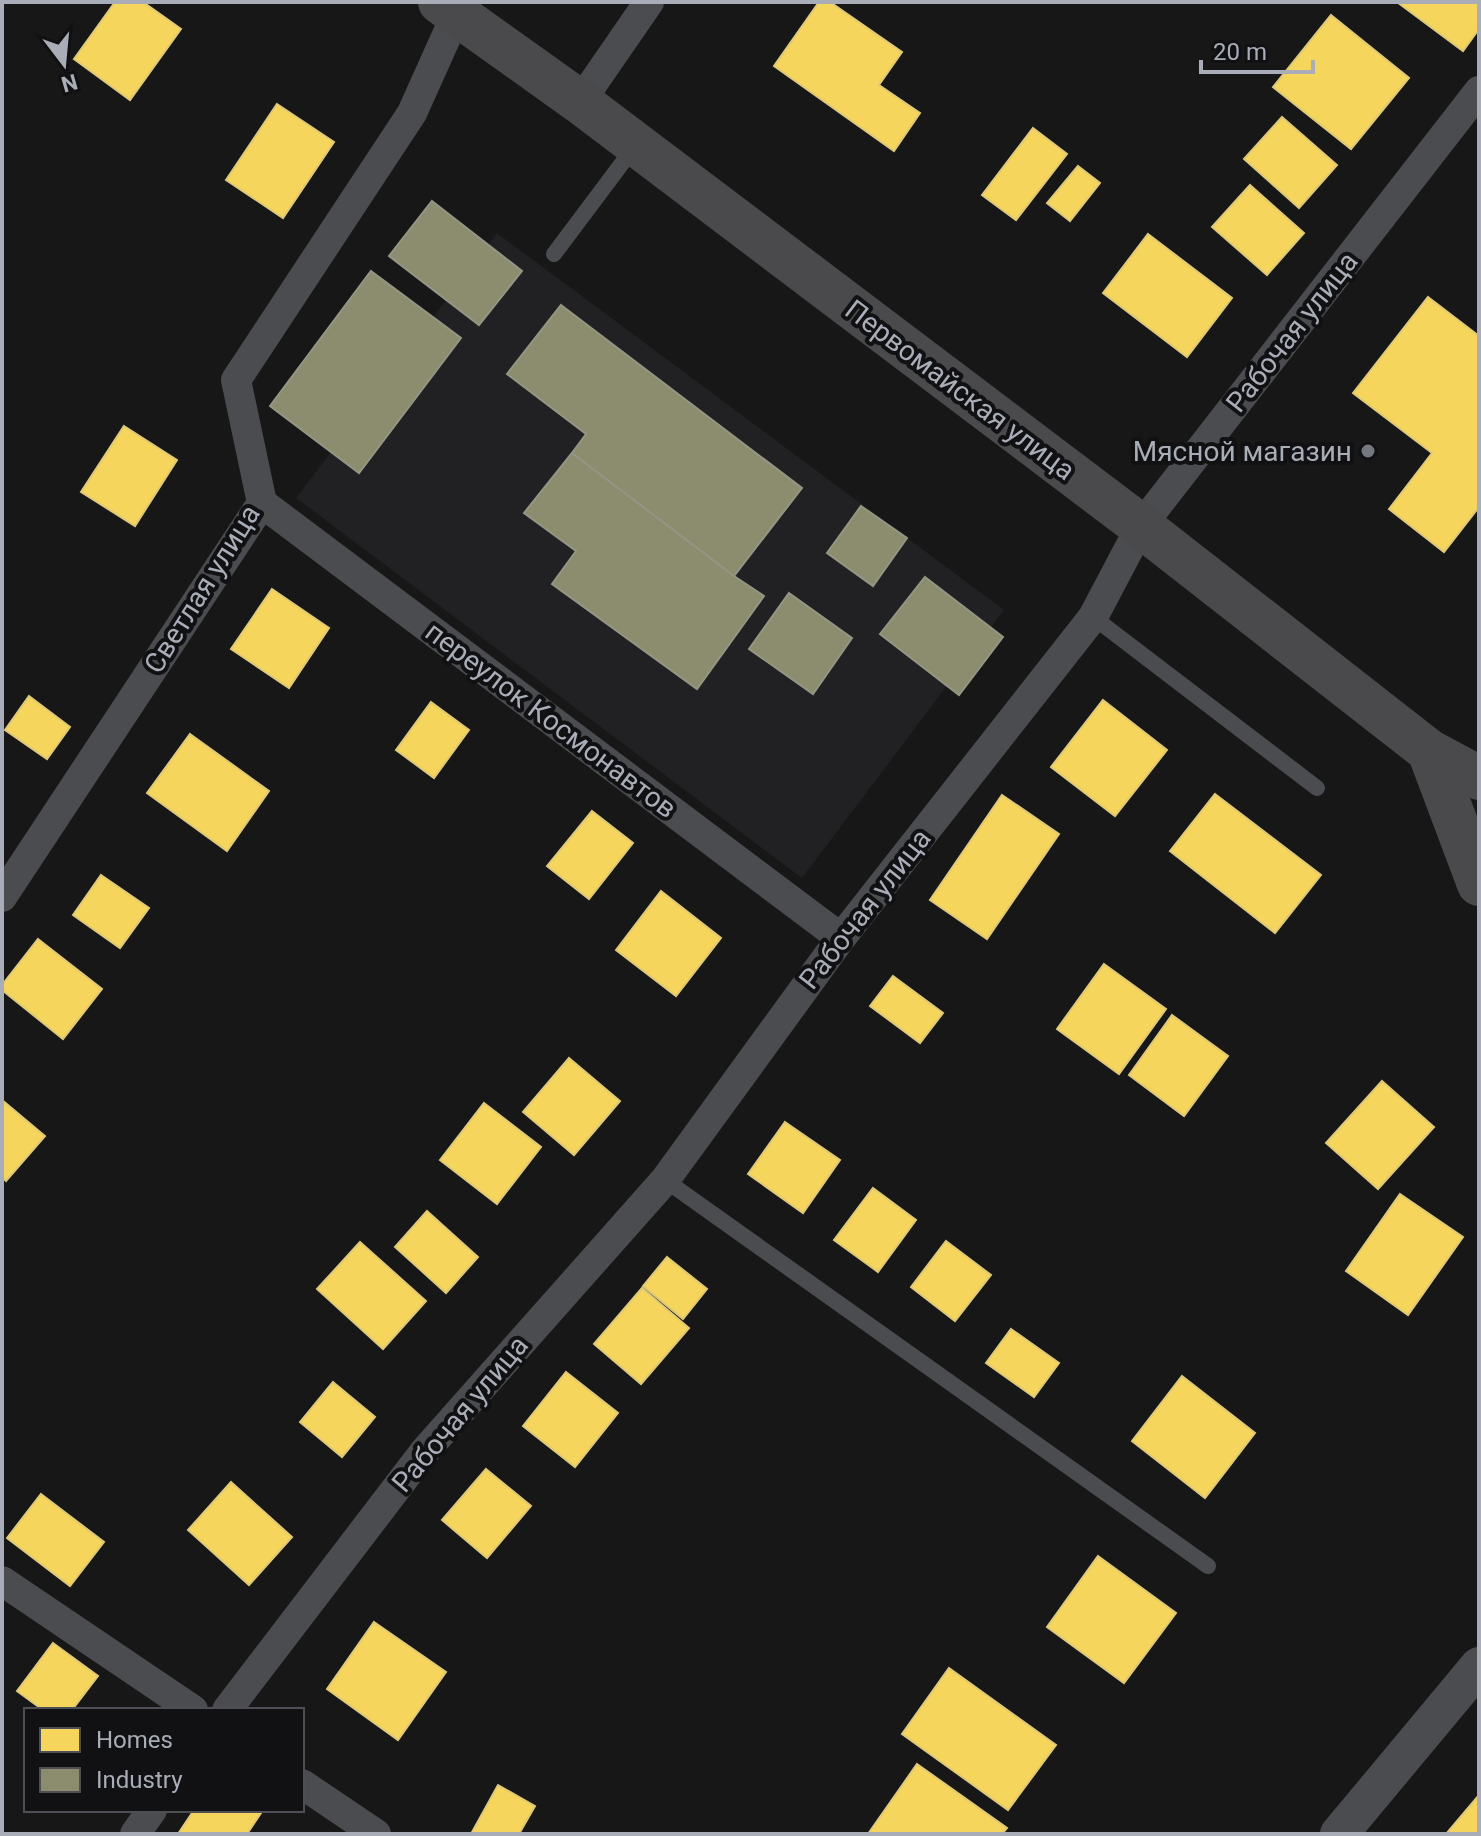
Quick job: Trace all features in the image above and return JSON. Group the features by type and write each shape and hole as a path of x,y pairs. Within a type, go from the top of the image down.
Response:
{"main road":[{"name":"Первомайская улица","path":"448,8 580,102 1141,526 1429,751 1479,778"},
{"path":"1429,751 1479,884"}],"street":[{"path":"580,102 649,2"},
{"name":"Светлая улица","path":"2,897 262,503 236,380 412,113 448,8"},
{"name":"Рабочая улица","path":"229,1708 424,1452 665,1180 841,938 1093,617 1141,526 1479,91"},
{"name":"переулок Космонавтов","path":"262,503 841,938"},
{"path":"2,1581 190,1708"},
{"path":"1339,1834 1479,1666"},
{"path":"304,1785 376,1834"},
{"path":"135,1834 151,1812"}],"lane":[{"path":"554,254 636,145"},
{"path":"1093,617 1317,788"},
{"path":"665,1180 1208,1566"}],"shaded area":[{"path":"497,233 1004,610 802,878 296,498"}],"building: Homes":[{"path":"115,2 143,2 181,29 130,100 74,59"},
{"path":"819,2 830,2 902,52 879,85 920,113 894,151 774,66"},
{"path":"1397,2 1479,2 1479,29 1463,51"},
{"path":"1331,15 1409,78 1351,149 1273,87"},
{"path":"277,104 334,142 283,218 226,180"},
{"path":"1282,117 1337,165 1299,208 1244,159"},
{"path":"1033,128 1067,154 1016,220 982,195"},
{"path":"1078,166 1100,183 1070,221 1047,203"},
{"path":"1250,185 1304,233 1267,275 1212,227"},
{"path":"1148,234 1232,298 1187,357 1103,293"},
{"path":"1428,297 1479,336 1479,507 1444,552 1389,509 1432,453 1353,393"},
{"path":"124,426 177,460 135,526 81,492"},
{"path":"272,589 329,628 289,688 231,649"},
{"path":"29,696 70,727 47,759 5,730"},
{"path":"1103,700 1167,750 1115,816 1051,767"},
{"path":"431,702 469,730 434,778 396,750"},
{"path":"190,734 269,791 227,851 147,793"},
{"path":"1215,794 1321,875 1275,933 1170,851"},
{"path":"1002,795 1059,834 987,939 930,900"},
{"path":"592,811 633,843 589,899 547,866"},
{"path":"101,875 149,908 120,948 73,915"},
{"path":"661,891 721,938 676,996 616,950"},
{"path":"38,939 102,989 63,1039 2,990 2,985"},
{"path":"1104,964 1166,1009 1119,1074 1057,1029"},
{"path":"893,976 943,1013 920,1043 870,1006"},
{"path":"1172,1015 1228,1056 1184,1116 1129,1075"},
{"path":"569,1058 620,1101 574,1155 523,1112"},
{"path":"1382,1081 1434,1127 1378,1189 1326,1143"},
{"path":"2,1100 45,1136 6,1181 2,1177"},
{"path":"484,1103 541,1147 497,1204 440,1160"},
{"path":"785,1122 840,1160 803,1213 748,1174"},
{"path":"873,1188 916,1220 878,1272 834,1240"},
{"path":"1400,1194 1463,1237 1408,1315 1346,1271"},
{"path":"427,1211 478,1257 446,1293 395,1247"},
{"path":"946,1241 991,1275 955,1321 911,1287"},
{"path":"360,1242 426,1301 383,1349 317,1289"},
{"path":"667,1257 707,1289 683,1319 643,1286"},
{"path":"642,1288 689,1328 641,1384 594,1344"},
{"path":"1011,1329 1059,1363 1034,1397 986,1363"},
{"path":"566,1372 618,1413 575,1467 523,1426"},
{"path":"1182,1376 1255,1433 1205,1498 1132,1441"},
{"path":"333,1382 375,1417 342,1457 300,1422"},
{"path":"486,1469 531,1506 487,1558 442,1520"},
{"path":"231,1482 292,1537 249,1585 188,1530"},
{"path":"41,1494 104,1542 70,1586 7,1538"},
{"path":"1098,1556 1176,1613 1124,1683 1047,1627"},
{"path":"374,1622 446,1672 398,1740 327,1689"},
{"path":"53,1643 98,1676 74,1708 40,1708 17,1691"},
{"path":"949,1668 1056,1745 1008,1810 902,1734"},
{"path":"917,1764 1007,1828 1002,1834 868,1834"},
{"path":"498,1785 535,1806 519,1834 471,1834"},
{"path":"1479,1795 1479,1834 1446,1834"},
{"path":"193,1812 262,1812 247,1834 178,1834"}],"building: Industry":[{"path":"432,201 522,271 479,325 389,256"},
{"path":"371,271 461,338 359,473 270,406"},
{"path":"561,305 802,488 734,576 572,453 586,434 507,374"},
{"path":"572,453 764,596 697,689 552,584 576,551 524,513"},
{"path":"861,506 907,538 873,586 827,553"},
{"path":"925,577 1003,637 959,695 880,634"},
{"path":"789,593 852,638 813,694 749,649"}],"place":[{"name":"Мясной магазин","path":"1368,451"}]}
